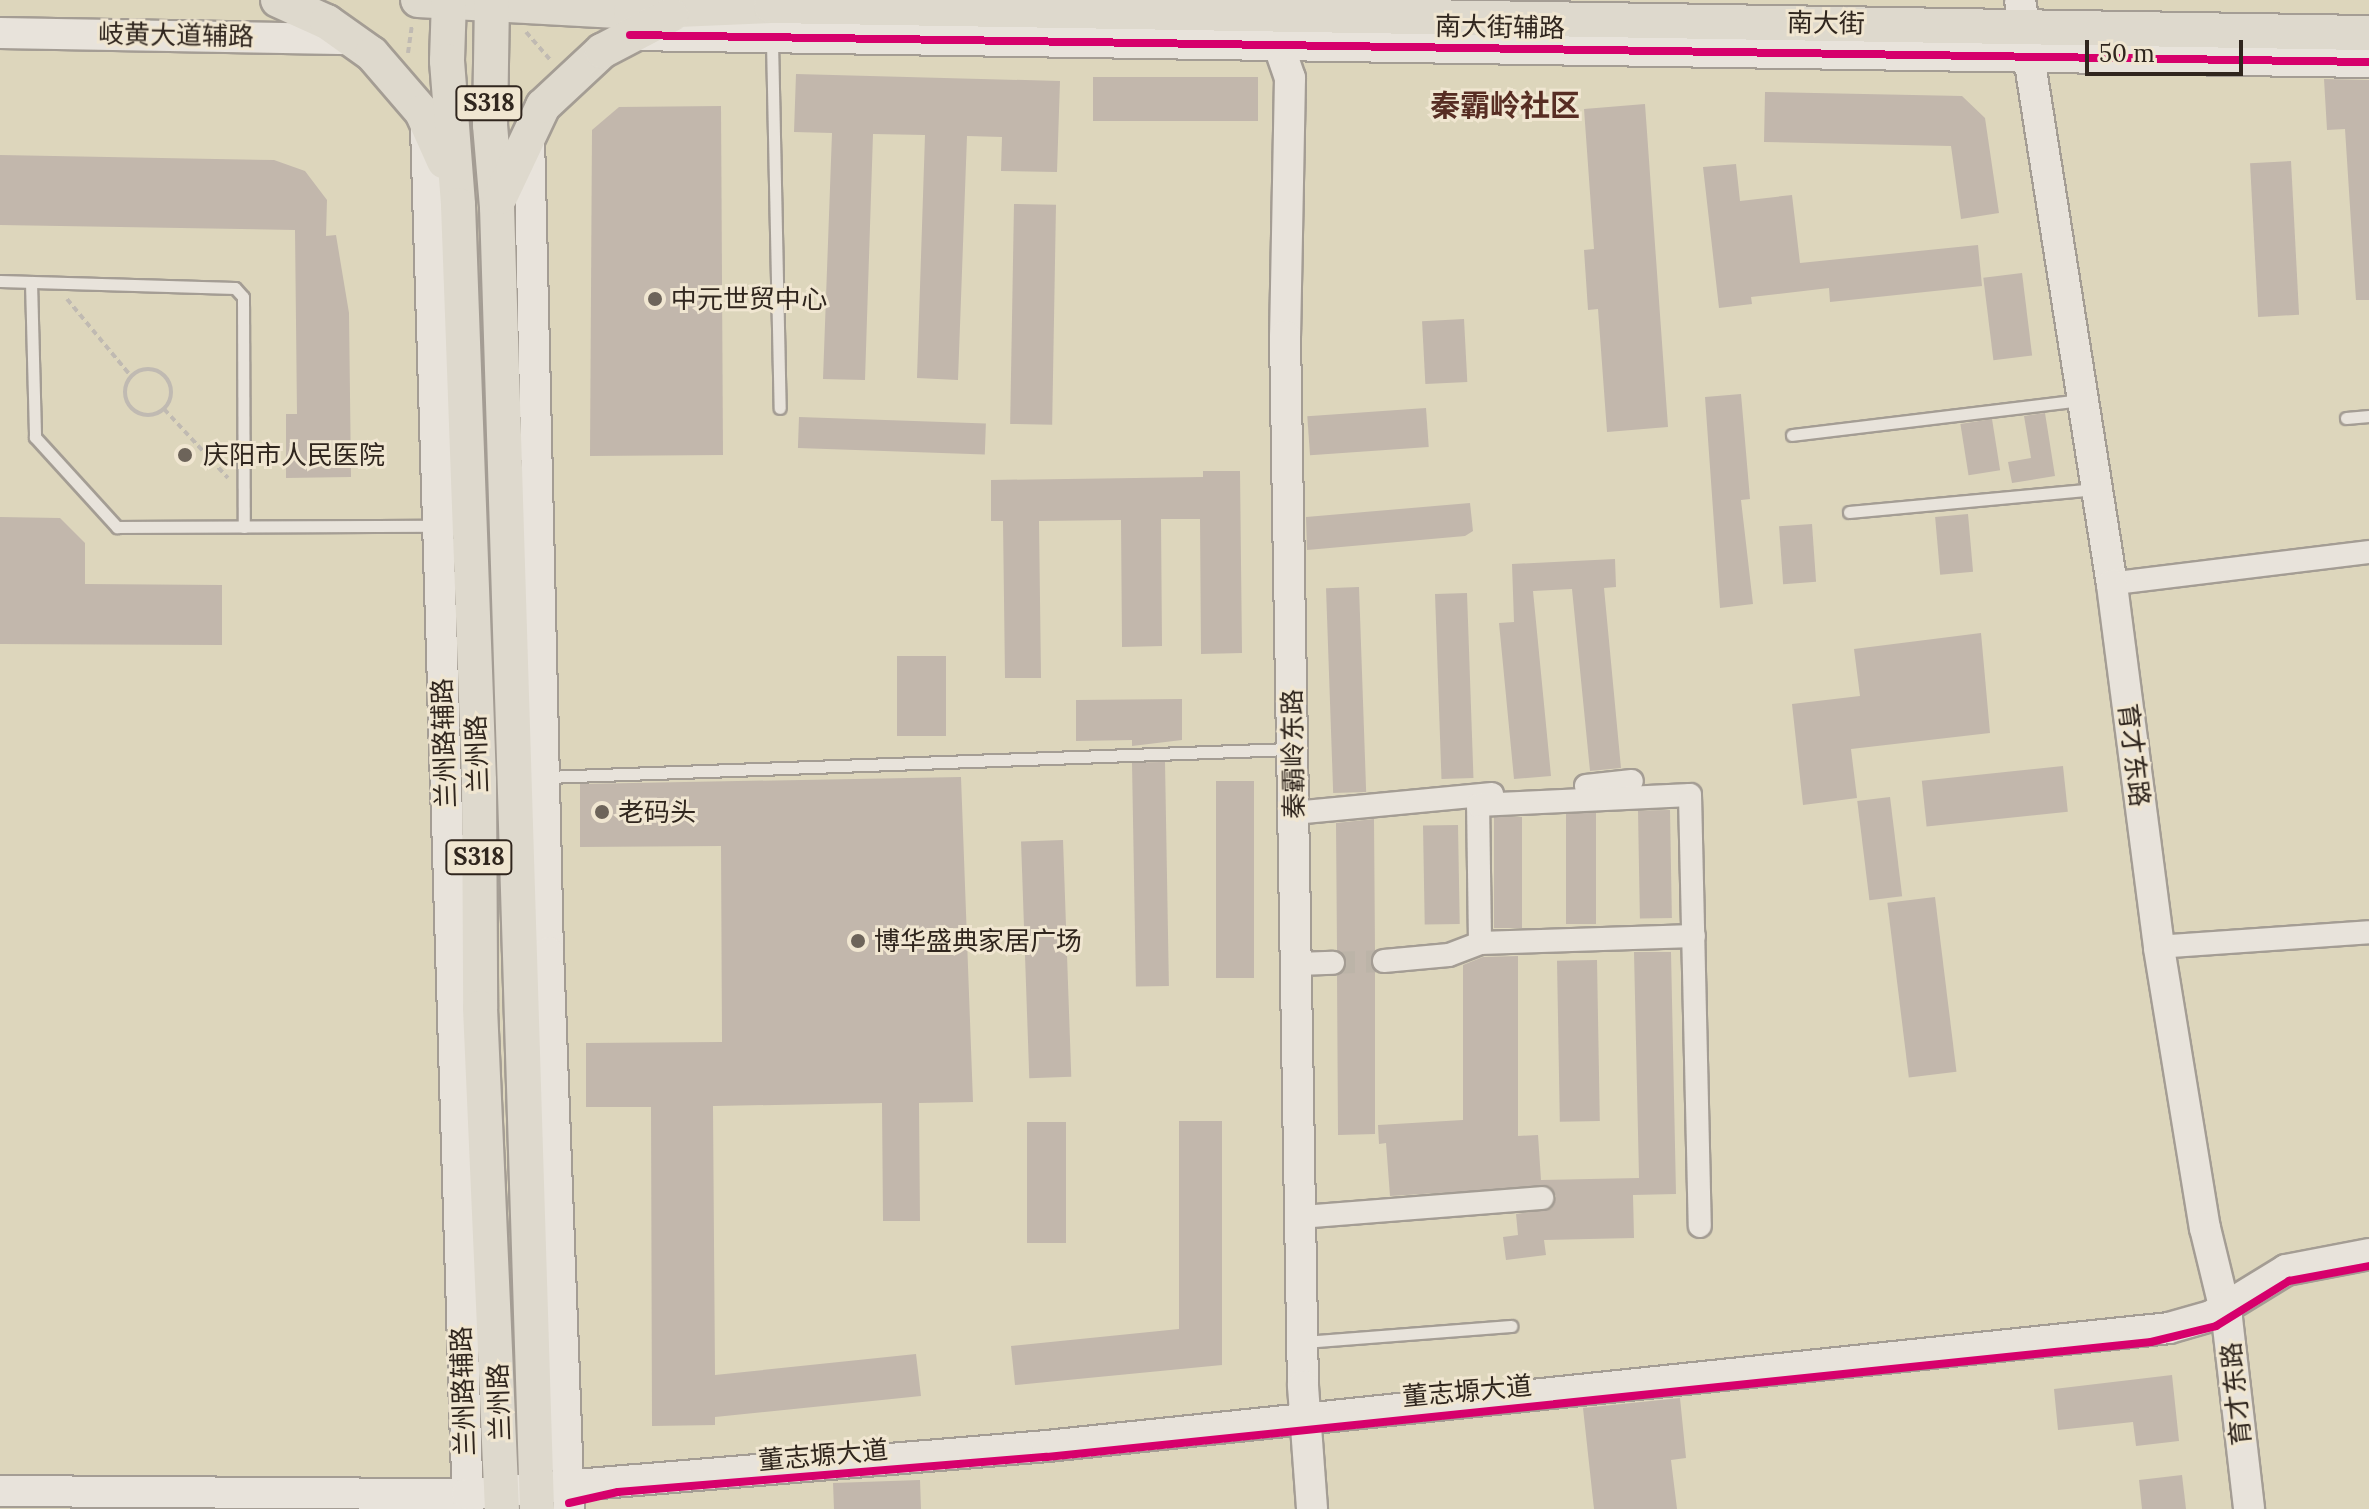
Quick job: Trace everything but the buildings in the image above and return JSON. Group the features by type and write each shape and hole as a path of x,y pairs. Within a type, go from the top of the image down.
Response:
{"main road":[{"path":"278,0 353,39 394,75 426,121 458,205"},
{"path":"432,4 706,7"},
{"name":"兰州路","path":"432,4 448,87 458,205 479,781 480,1008 502,1500"},
{"name":"兰州路","path":"502,5 490,111 531,778 516,947 556,1501"},
{"path":"497,207 543,106 571,79 630,35 670,15 706,7"},
{"name":"南大街","path":"706,7 2369,33"}],"street":[{"name":"秦霸岭东路","path":"1245,14 1276,44 1290,78 1285,336 1298,748"},
{"name":"秦霸岭东路","path":"1312,1509 1305,1216 1312,964 1299,812 1295,336 1299,79 1307,44 1328,16"},
{"name":"南大街辅路","path":"630,35 1307,44 2031,27 2369,62"},
{"name":"育才东路","path":"2031,27 2159,948 2205,1228 2231,1309 2249,1509"},
{"name":"育才东路","path":"2031,27 2124,582 2171,946 2262,1509"},
{"name":"岐黄大道辅路","path":"0,33 353,39"},
{"name":"兰州路辅路","path":"426,121 468,1502"},
{"path":"529,131 531,778"},
{"path":"2124,582 2369,552"},
{"path":"1299,812 1632,781"},
{"path":"1480,943 1478,805 1690,795 1700,1226"},
{"path":"2171,946 2369,932"},
{"path":"1384,961 1449,955 1480,943 1694,936"},
{"path":"1305,1216 1542,1198"},
{"name":"董志塬大道","path":"0,1491 468,1502 556,1501 618,1492 1047,1457 1311,1422 2151,1342 2191,1334 2310,1262 2369,1254"},
{"name":"董志塬大道","path":"2231,1309 2300,1277 2369,1266"},
{"name":"秦霸岭东路","path":"1311,1422 1322,1509"}],"lane":[{"path":"772,36 780,408"},
{"path":"0,281 222,286 243,297 244,527"},
{"path":"31,282 35,437 117,527 437,526"},
{"path":"1792,435 2083,400"},
{"path":"2346,418 2369,416"},
{"path":"1849,512 2097,489"},
{"path":"531,778 1298,748"},
{"path":"1307,1341 1511,1326"}],"path":[{"path":"394,75 432,4"},
{"path":"502,5 524,28 533,44 571,79"},
{"path":"52,282 131,376"},
{"path":"152,369 165,375 172,389 164,409 150,415 135,411 126,398 131,376 152,369"},
{"path":"164,409 245,498"}],"shaded area":[{"path":"0,0 2369,0 2369,1509 0,1509"}],"tunnel":[{"path":"1333,963 1384,961"}],"cycle path":[{"path":"630,35 2369,62"},
{"path":"569,1503 618,1492 1047,1457 2151,1342 2216,1326 2289,1281 2369,1266"}],"place":[{"name":"中元世贸中心","path":"655,299"},
{"name":"庆阳市人民医院","path":"185,455"},
{"name":"老码头","path":"602,812"},
{"name":"博华盛典家居广场","path":"858,941"}],"district":[{"name":"秦霸岭社区","path":"1505,105"}]}
